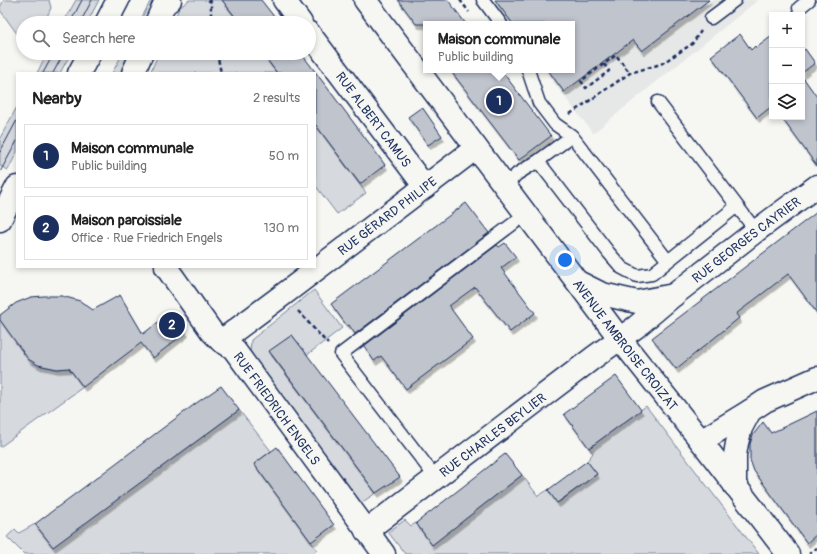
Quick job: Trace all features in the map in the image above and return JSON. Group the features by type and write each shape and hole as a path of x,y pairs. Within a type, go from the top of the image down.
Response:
{"street":[{"path":"110,16 118,0"},
{"path":"159,16 164,5 170,0"},
{"path":"284,0 296,16"},
{"name":"AVENUE AMBROISE CROIZAT","path":"365,0 620,339 788,554"},
{"name":"RUE ALBERT CAMUS","path":"316,42 425,187"},
{"path":"80,72 86,60"},
{"path":"133,72 139,60"},
{"name":"RUE GÉRARD PHILIPE","path":"221,341 476,148"},
{"name":"RUE GEORGES CAYRIER","path":"620,339 756,231 817,186"},
{"path":"0,220 16,189"},
{"name":"RUE FRIEDRICH ENGELS","path":"167,268 212,332 221,341 233,348 384,554"},
{"name":"RUE GEORGES CAYRIER","path":"578,282 602,294 637,302 675,294"},
{"name":"RUE CHARLES BEYLIER","path":"366,531 620,339"},
{"path":"701,441 765,401 817,378"},
{"path":"735,486 735,455 737,443 741,428 750,411"}],"lane":[{"path":"482,0 499,21"},
{"path":"711,18 735,0"},
{"path":"799,8 809,0"},
{"path":"529,73 539,103 555,124 572,136 668,261"},
{"path":"658,102 756,231"},
{"path":"505,186 517,174 538,161 572,136"},
{"path":"538,161 622,268 637,276 652,274 737,206"},
{"path":"436,478 341,354 526,214"}],"path":[{"path":"208,0 211,2 211,16"},
{"path":"555,124 630,73 661,64 692,44 711,18"},
{"path":"604,64 609,71 586,88 580,82 604,64 616,55 630,73"},
{"path":"218,60 221,72"},
{"path":"284,294 326,343 341,354"},
{"path":"810,553 817,548"}],"shaded area":[{"path":"4,0 49,0 51,8 47,16 16,16 16,32 0,10"},
{"path":"76,0 99,0 91,16 67,16"},
{"path":"151,0 157,0 149,16 143,16"},
{"path":"189,0 222,0 235,16 176,16 179,8"},
{"path":"489,0 758,0 593,133 546,73 575,73 575,21 506,21"},
{"path":"44,60 67,60 61,72 38,72"},
{"path":"119,60 130,60 124,72 113,72"},
{"path":"156,60 267,60 276,72 150,72"},
{"path":"16,109 16,154 8,170 0,166 0,138"},
{"path":"316,125 366,193 337,214 316,186"},
{"path":"314,290 342,328 307,355 292,335 269,352 376,493 361,503 250,354 251,340"},
{"path":"0,320 38,365 57,369 69,368 83,387 0,447"},
{"path":"646,406 759,554 405,554 388,532 405,520 411,526 416,523 432,544 522,475 538,496 548,490 558,503 597,474 587,461 593,453 589,448"},
{"path":"239,410 271,451 254,464 317,550 312,554 24,554 7,537 15,529 19,533 35,524 53,546"}],"building":[{"path":"222,0 261,0 274,16 235,16"},
{"path":"398,0 448,0 464,21 423,21 423,24 416,24"},
{"path":"495,0 709,0 642,51 633,40 564,92 550,73 575,73 575,21 511,21"},
{"path":"740,34 751,50 769,38 769,108 757,118 711,56"},
{"path":"805,49 815,63 805,71"},
{"path":"267,60 306,60 315,72 276,72"},
{"path":"316,73 385,165 360,184 316,125"},
{"path":"452,73 503,73 551,136 519,160"},
{"path":"805,80 817,97 817,166 783,120 805,120"},
{"path":"422,107 442,136 428,145 408,117"},
{"path":"466,203 489,233 355,334 349,325 347,326 331,304"},
{"path":"817,212 817,313 788,274 736,314 739,318 676,369 652,338"},
{"path":"505,243 516,257 501,268 535,313 510,332 475,287 449,306 473,339 406,389 381,356 374,361 364,346 497,245 499,247"},
{"path":"120,295 143,334 171,312 186,332 153,358 141,343 83,387 69,368 57,369 38,365 28,359 0,320 0,315 16,303 31,297 62,296 80,301 93,310"},
{"path":"292,335 400,477 376,493 269,351"},
{"path":"616,376 641,410 589,448 564,414"},
{"path":"221,386 239,410 53,547 35,524"},
{"path":"817,411 817,534 807,543 754,471 750,460 750,444 753,435 763,422 771,433"},
{"path":"277,447 334,525 311,542 254,464"},
{"path":"505,454 522,475 432,545 416,523"},
{"path":"587,461 597,474 557,503 548,490"}],"tram line":[{"path":"74,16 82,0"},
{"path":"84,16 92,0"},
{"path":"44,72 50,60"},
{"path":"54,72 60,60"},
{"path":"0,152 16,122"},
{"path":"0,172 16,143"}],"place":[{"name":"Maison communale","path":"499,101"},
{"name":"Maison paroissiale","path":"172,325"}]}
